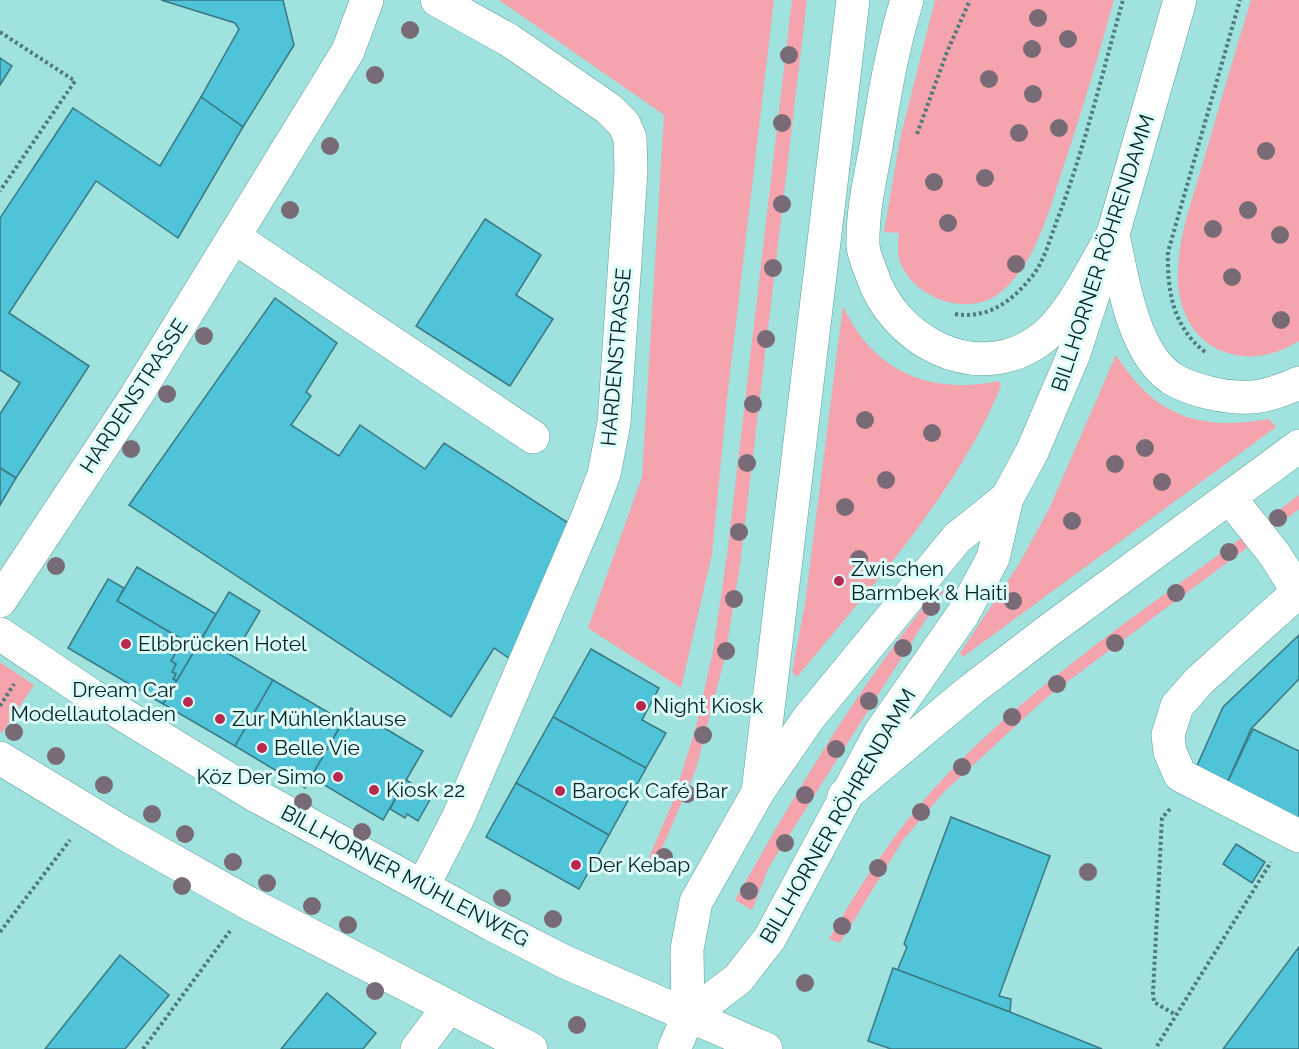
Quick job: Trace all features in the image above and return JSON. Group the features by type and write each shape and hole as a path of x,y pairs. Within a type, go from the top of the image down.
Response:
{"main road":[{"name":"HARDENSTRASSE","path":"0,601 136,396 348,51 367,0"},
{"name":"HARDENSTRASSE","path":"423,886 458,818 604,474 614,423 632,171 630,138 624,124 609,109 509,40 438,0"},
{"path":"758,792 853,0"},
{"path":"907,0 891,60 865,208 863,248 874,283 890,311 908,333 936,349 961,356 997,358 1021,350 1037,342 1061,318 1113,234"},
{"name":"BILLHORNER RÖHRENDAMM","path":"688,1017 738,979 770,938 844,796 880,733 963,614 993,558 1007,498 1054,406 1073,356 1113,234 1180,0"},
{"path":"1113,234 1130,314 1158,366 1171,378 1195,389 1252,399 1276,394 1299,383"},
{"path":"234,237 533,437"},
{"path":"844,796 1017,655 1299,446"},
{"name":"BILLHORNER RÖHRENDAMM","path":"674,1049 688,1017 687,949 696,902 758,792 808,719 957,538 1007,498"},
{"path":"1230,498 1275,555 1298,592 1199,681 1177,706 1168,735 1170,752 1180,775 1295,833"},
{"name":"BILLHORNER MÜHLENWEG","path":"0,634 91,695 253,794 565,962 766,1049"},
{"path":"0,758 250,904 531,1049"},
{"path":"417,1049 448,1008"}],"path":[{"path":"916,135 947,52 970,0"},
{"path":"949,312 980,314 1003,306 1031,279 1040,263 1066,199 1123,0"},
{"path":"1207,354 1192,342 1179,324 1167,278 1168,252 1240,0"},
{"path":"0,32 75,81 0,191"},
{"path":"1176,1015 1154,1002 1153,993 1162,818 1198,785"},
{"path":"0,932 91,813"},
{"path":"1157,1046 1295,833"},
{"path":"143,1049 250,904"}],"shaded area":[{"path":"499,0 774,0 727,399 712,554 681,688 588,628 642,477 664,115"},
{"path":"792,0 807,0 740,565 725,657 696,769 654,867 646,864 672,804 696,727 713,651 727,555"},
{"path":"935,0 1114,0 1072,142 1034,249 1014,279 1001,292 989,300 975,303 947,302 921,289 911,280 899,260 899,233 884,232 900,139"},
{"path":"1251,0 1299,0 1299,341 1279,351 1259,356 1228,353 1207,343 1192,327 1187,317 1178,284 1180,246 1186,219"},
{"path":"843,306 855,329 870,348 906,374 927,381 950,384 974,385 999,381 1001,386 983,426 961,465 936,502 910,539 797,677 792,672 805,604"},
{"path":"1116,355 1147,393 1163,406 1181,415 1221,423 1269,419 1276,427 963,657 960,653 1019,564 1049,509"},
{"path":"1299,495 1299,509 1273,529 1266,520"},
{"path":"1247,534 1252,544 1047,697 944,792 903,840 840,943 829,939 897,833 959,762 997,726 1078,659"},
{"path":"944,591 769,867 752,910 735,900 804,781 854,703 907,628 936,592"},
{"path":"0,662 34,685 2,733 0,731"}],"building":[{"path":"161,0 283,0 294,45 243,127 201,97 239,29 235,23"},
{"path":"0,58 12,66 0,85"},
{"path":"201,97 243,127 178,238 96,181 9,313 89,366 16,478 0,468 0,414 20,383 0,370 0,218 73,108 160,166"},
{"path":"485,219 541,255 516,295 553,319 510,386 416,326"},
{"path":"275,298 337,343 306,392 311,396 291,425 339,456 360,425 425,469 444,443 573,526 519,665 494,648 451,717 129,505"},
{"path":"0,468 16,478 0,505"},
{"path":"137,567 216,614 177,681 173,679 176,674 172,672 176,664 171,661 183,640 117,601"},
{"name":"Elbbrücken Hotel","path":"108,579 124,588 117,601 183,640 171,661 176,664 172,672 176,674 173,679 177,681 163,704 68,648"},
{"path":"229,592 260,611 237,650 228,645 225,651 202,638"},
{"path":"1299,635 1299,679 1251,729 1227,783 1196,768 1223,707"},
{"path":"202,638 273,680 235,746 163,704"},
{"path":"591,649 659,688 642,720 666,733 646,768 553,717"},
{"path":"273,680 343,721 305,788 235,746"},
{"path":"351,708 423,751 383,820 311,777"},
{"path":"553,717 646,768 609,835 516,783"},
{"path":"1253,729 1299,751 1299,820 1227,783"},
{"path":"406,780 432,796 418,821 407,814 405,818 390,809"},
{"path":"516,783 609,835 579,889 486,837"},
{"path":"951,817 1050,856 999,996 1011,999 1010,1012 897,971 907,947 904,944"},
{"path":"1236,844 1265,862 1252,883 1223,864"},
{"path":"1299,947 1299,1049 1223,1049"},
{"path":"120,955 169,995 125,1049 45,1049"},
{"path":"893,968 1102,1049 891,1049 868,1041"},
{"path":"327,993 376,1033 363,1049 281,1049"}],"place":[{"name":"Zwischen Barmbek & Haiti","path":"839,581"},
{"name":"Elbbrücken Hotel","path":"126,644"},
{"name":"Dream Car Modellautoladen","path":"188,702"},
{"name":"Night Kiosk","path":"641,706"},
{"name":"Zur Mühlenklause","path":"220,719"},
{"name":"Belle Vie","path":"262,748"},
{"name":"Köz Der Simo","path":"338,777"},
{"name":"Kiosk 22","path":"374,790"},
{"name":"Barock Café Bar","path":"560,791"},
{"name":"Der Kebap","path":"576,865"}]}
